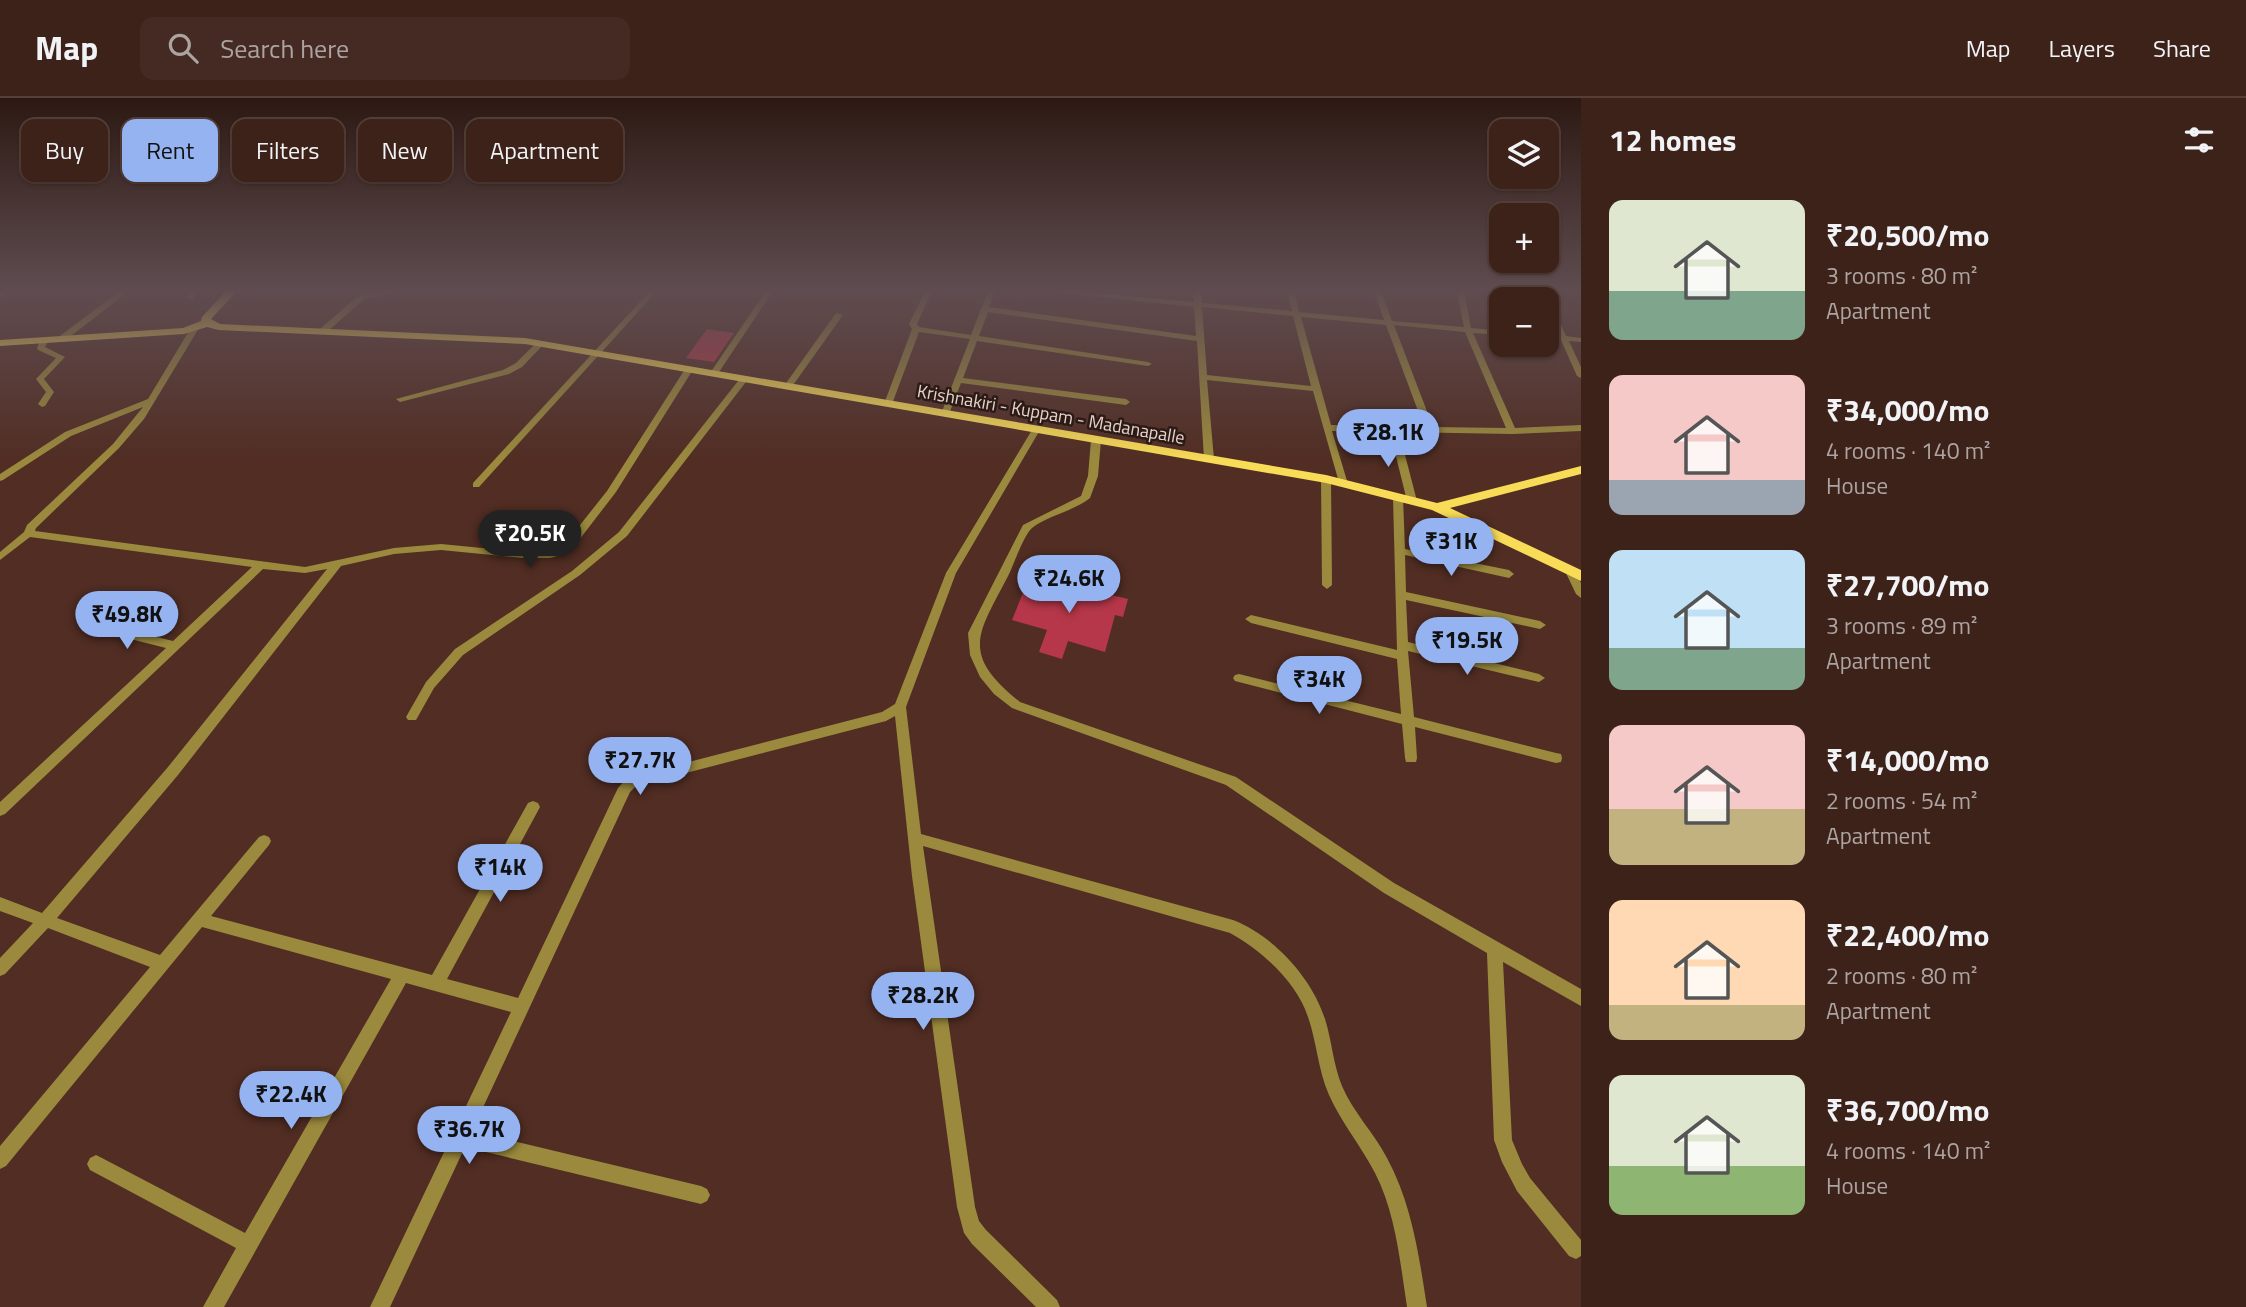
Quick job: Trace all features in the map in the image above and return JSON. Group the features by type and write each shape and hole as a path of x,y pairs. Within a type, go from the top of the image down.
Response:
{"main road":[{"name":"Krishnakiri - Kuppam - Madanapalle","path":"563,347 1326,479 1437,507 1576,573"},
{"path":"1437,507 1581,470"}],"street":[{"path":"41,347 61,357 40,379 50,391 42,404"},
{"path":"0,557 29,533 31,527 116,446 152,400 187,347"},
{"path":"400,399 506,372 519,365 537,347"},
{"path":"476,485 605,347"},
{"path":"714,373 731,347"},
{"path":"788,386 816,347"},
{"path":"888,404 909,347"},
{"path":"945,414 971,347"},
{"path":"1033,347 1148,364"},
{"path":"1202,347 1209,459"},
{"path":"1305,347 1343,484"},
{"path":"1399,347 1430,430"},
{"path":"1476,347 1512,431"},
{"path":"1566,347 1581,376"},
{"path":"29,533 305,570 394,551 429,548 550,555 565,551 611,492 690,368"},
{"path":"1204,377 1317,389"},
{"path":"412,717 430,685 459,653 576,573 628,529 745,378"},
{"path":"957,380 1126,402"},
{"path":"0,478 68,434 152,400"},
{"path":"1327,428 1512,431 1581,428"},
{"path":"1035,430 951,573 900,708 915,838 971,1226 1050,1307"},
{"path":"1394,430 1412,501"},
{"path":"1096,440 1093,476 1085,498 1027,527 974,634 973,652 992,687 1016,705 1231,781 1389,888 1581,998"},
{"path":"1326,479 1327,584"},
{"path":"1398,498 1403,650 1411,758"},
{"path":"1400,551 1509,574"},
{"path":"0,810 261,565"},
{"path":"0,969 46,921 182,762 336,565"},
{"path":"1576,573 1581,594"},
{"path":"1401,595 1541,625"},
{"path":"1251,620 1539,678"},
{"path":"87,624 175,646"},
{"path":"1239,678 1556,758"},
{"path":"380,1307 625,788 632,782 886,716 900,708"},
{"path":"436,984 533,807"},
{"path":"915,838 1233,927 1248,934 1266,950 1310,1002 1328,1073 1338,1096 1387,1175 1408,1246 1418,1307"},
{"path":"0,1160 264,841"},
{"path":"0,904 163,964"},
{"path":"200,920 522,1007"},
{"path":"1495,951 1503,1140 1507,1155 1547,1215 1576,1248"},
{"path":"213,1307 402,975"},
{"path":"461,1137 701,1195"},
{"path":"96,1164 249,1245"}],"building":[{"path":"694,347 724,347 714,362 686,358"},
{"path":"1029,578 1079,592 1083,582 1104,587 1103,593 1128,599 1123,617 1115,615 1105,652 1068,641 1062,659 1039,652 1047,630 1012,620"}]}
